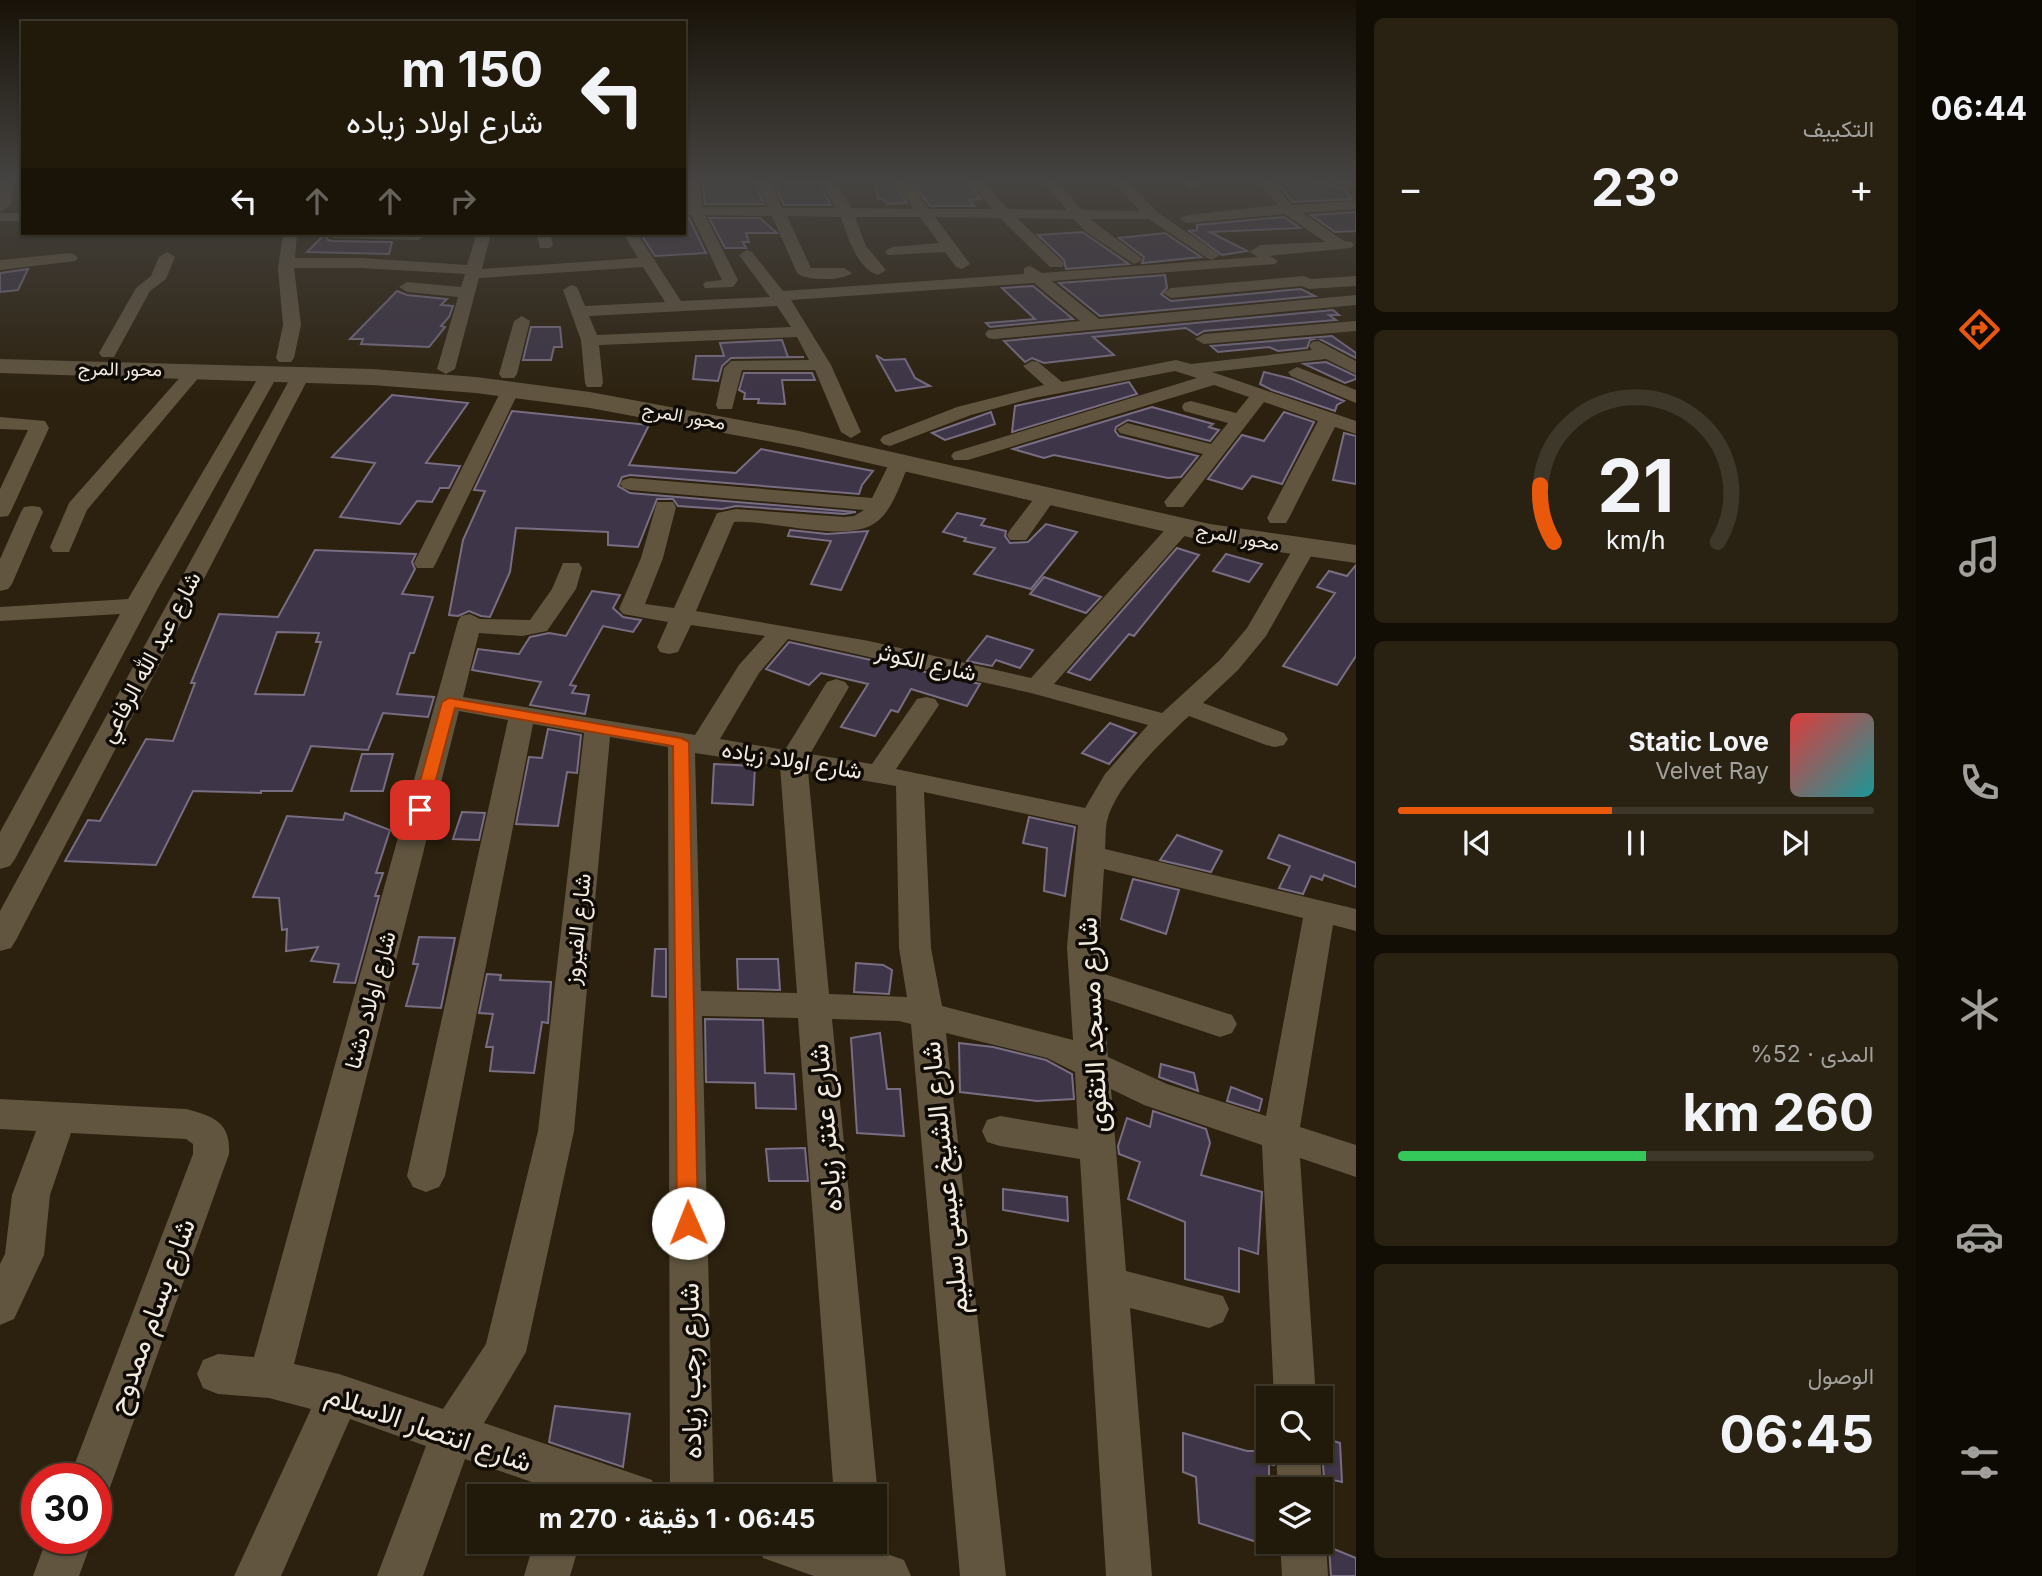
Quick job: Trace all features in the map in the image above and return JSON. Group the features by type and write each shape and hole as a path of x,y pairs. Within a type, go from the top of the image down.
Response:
{"main road":[{"name":"محور المرج","path":"0,351 108,353 418,380 594,383 724,405 851,432 895,451 1046,496 1178,514 1278,519 1356,529"},
{"name":"محور المرج","path":"0,366 196,370 446,369 689,417 895,451 961,456 1304,549 1356,554"}],"street":[{"path":"285,368 292,326 288,252"},
{"path":"398,265 407,252"},
{"path":"446,369 479,252"},
{"path":"640,252 676,306"},
{"path":"710,285 727,284 730,280 714,252"},
{"path":"795,252 807,274 884,270 864,252"},
{"path":"893,252 898,252"},
{"path":"938,266 969,263 955,252"},
{"path":"1043,252 1056,264"},
{"path":"1121,252 1199,315"},
{"path":"1207,252 1212,255"},
{"path":"1262,252 1337,301 1356,317"},
{"path":"747,255 804,332 822,365 851,432"},
{"path":"108,353 144,288 158,279 167,257"},
{"path":"0,265 70,258"},
{"path":"579,311 781,298 1139,265 1275,261"},
{"path":"287,262 398,265 473,272 646,262"},
{"path":"1033,273 1089,320 1199,315 1356,300"},
{"path":"1058,293 1356,281"},
{"path":"407,287 468,293"},
{"path":"571,290 590,340 594,383"},
{"path":"994,334 1157,307"},
{"path":"425,563 509,382 522,321"},
{"path":"1204,339 1356,326"},
{"path":"590,340 804,332"},
{"path":"1190,369 1323,349 1356,369"},
{"path":"724,405 731,361 822,365"},
{"path":"669,647 725,518 736,515 852,525 868,519 878,505 895,451 964,411 1058,388 1173,365 1356,428"},
{"path":"1032,366 1058,388"},
{"name":"شارع عبد الله الرفاعي","path":"0,859 137,606 238,428 285,368"},
{"name":"شارع عبد الله الرفاعي","path":"0,940 272,428 285,368"},
{"path":"61,547 77,508 196,370"},
{"path":"1297,372 1356,397"},
{"path":"961,456 1217,379"},
{"path":"1037,687 1178,514 1216,451 1261,394"},
{"path":"1191,407 1240,420"},
{"path":"1278,519 1329,419"},
{"path":"0,423 38,425 0,512 77,508"},
{"path":"238,428 272,428"},
{"path":"1127,429 1216,451"},
{"path":"630,484 667,498 878,505"},
{"path":"1018,535 1046,496"},
{"name":"شارع الكوثر","path":"667,498 652,558 630,606 635,610 782,631 1175,714 1275,739"},
{"path":"0,584 6,560 32,512"},
{"name":"شارع مسجد التقوى","path":"1129,1576 1083,947 1093,820 1115,779 1175,714 1229,665 1257,631 1304,549"},
{"name":"شارع اولاد دشنا","path":"269,1378 470,623 522,629 538,626 564,589 571,568"},
{"path":"0,614 137,606"},
{"path":"691,744 782,631"},
{"path":"793,760 836,687"},
{"name":"شارع اولاد زياده","path":"449,702 894,777 1093,820"},
{"path":"894,777 926,705"},
{"path":"426,1176 522,714"},
{"name":"شارع الفيروز","path":"400,1576 452,1434 505,1352 556,1131 598,727"},
{"name":"شارع رجب زياده","path":"691,744 684,1003 692,1484"},
{"name":"شارع عنتر زياده","path":"793,760 855,1484"},
{"name":"شارع الشيخ عيسى سليم","path":"894,777 915,948 927,1015 983,1576"},
{"path":"26,811 68,811"},
{"path":"1090,855 1356,920"},
{"path":"1294,1386 1280,1136 1320,911"},
{"path":"1085,980 1220,1024"},
{"path":"684,1003 899,1008 1055,1048 1156,1095 1356,1161"},
{"path":"0,1114 59,1117 31,1195 24,1255 0,1306"},
{"name":"شارع بسام ممدوح","path":"59,1117 186,1124 208,1133 212,1139 211,1154 97,1463"},
{"path":"1000,1131 1097,1147"},
{"path":"1108,1285 1209,1309"},
{"name":"شارع انتصار الاسلام","path":"218,1374 269,1378 339,1395 452,1434 566,1484"},
{"path":"257,1576 339,1395"},
{"path":"56,1576 64,1554"},
{"path":"547,1576 553,1554"},
{"path":"834,1554 870,1562"},
{"path":"1304,1554 1305,1576"}],"building":[{"path":"307,252 390,252 389,254"},
{"path":"652,252 706,253 655,256"},
{"path":"1055,252 1111,252 1129,264 1066,269 1064,260"},
{"path":"1137,252 1193,252 1201,257 1142,263 1144,257"},
{"path":"1217,252 1244,252 1222,255"},
{"path":"28,269 18,290 0,292 0,273"},
{"path":"1165,275 1167,288 1161,294 1171,301 1301,289 1315,296 1100,316 1059,283"},
{"path":"1033,286 1073,319 990,327 986,323 1035,319 1002,288"},
{"path":"397,291 407,295 447,299 441,305 453,306 449,317 441,326 445,327 429,347 361,344 363,339 350,339"},
{"path":"1333,310 1339,315 1329,315 1336,320 1204,331 1197,335 1186,328 1093,337 1114,355 1044,363 1032,358 1025,362 1004,341"},
{"path":"531,327 560,327 562,347 554,347 551,360 523,360"},
{"path":"1332,336 1356,353 1356,358 1318,338 1310,340 1307,348 1278,351 1269,347 1218,352 1211,346"},
{"path":"782,340 788,357 804,357 731,358 722,366 718,381 693,379 696,356 724,356 720,343"},
{"path":"876,355 884,360 905,359 915,378 930,386 896,391"},
{"path":"1326,362 1356,376 1356,379 1345,383 1304,364"},
{"path":"1264,372 1292,379 1344,401 1337,405 1335,411 1272,390 1260,384"},
{"path":"744,373 812,373 815,380 782,380 785,404 758,403 759,399 744,399 745,393 739,390"},
{"path":"1129,382 1137,394 1012,432 1015,406"},
{"path":"392,395 468,403 426,463 460,466 449,488 440,488 432,502 417,501 400,524 340,517 375,463 332,457"},
{"path":"1152,407 1213,424 1209,427 1219,430 1210,441 1128,420 1116,427 1115,431 1119,436 1198,456 1181,477 1168,478 1054,455 1044,458 1013,449"},
{"path":"512,411 649,425 629,465 736,473 761,449 873,471 862,485 859,494 630,475 622,477 618,486 630,493 856,512 844,514 736,506 722,509 678,506 673,499 657,499 638,547 608,545 608,532 516,528 510,572 490,617 469,611 458,616 449,615 463,540 485,491 474,490"},
{"path":"991,412 995,424 945,440 932,433"},
{"path":"1284,412 1314,422 1282,484 1252,476 1242,489 1208,479 1242,435 1264,441"},
{"path":"1344,433 1356,436 1356,484 1333,480"},
{"path":"957,513 985,519 981,525 1006,531 1005,536 1010,543 1028,542 1046,524 1077,532 1031,589 974,574 995,548 964,541 966,538 943,532"},
{"path":"790,530 827,534 868,531 841,590 811,584 831,541 788,536"},
{"path":"1177,548 1199,555 1134,636 1129,634 1090,680 1068,672"},
{"path":"315,550 416,554 412,562 415,569 402,594 433,597 397,694 434,697 428,717 383,713 368,750 311,746 292,791 193,791 156,865 65,861 88,820 100,821 146,739 173,741 195,683 191,683 219,614 278,617","holes":["277,632 319,633 316,642 321,642 304,695 255,694"]},
{"path":"1226,554 1262,564 1249,582 1213,571"},
{"path":"1356,565 1356,656 1337,685 1283,666 1335,593 1317,587 1329,571 1347,576"},
{"path":"1044,577 1101,597 1086,613 1030,594"},
{"path":"592,591 620,595 613,608 623,617 641,620 633,632 603,626 570,685 576,686 572,693 589,695 585,714 530,705 541,682 472,670 478,649 519,654 530,637 549,633 566,636"},
{"path":"987,636 1033,650 1020,668 996,660 992,666 967,661"},
{"path":"789,642 980,684 967,706 911,689 898,712 891,710 875,736 841,727 868,684 821,673 809,685 766,669"},
{"path":"1110,723 1136,733 1109,764 1082,753"},
{"path":"548,729 581,735 577,773 567,772 558,826 516,824 529,757 542,758"},
{"path":"362,754 393,754 383,791 351,791"},
{"path":"714,764 755,766 753,805 712,803"},
{"path":"462,812 485,813 479,840 453,839"},
{"path":"345,813 390,830 376,873 383,873 375,896 379,896 355,983 334,982 339,964 311,961 318,947 286,951 287,929 282,930 279,898 253,897 287,816 343,820"},
{"path":"1029,817 1075,827 1065,896 1044,891 1047,848 1023,843"},
{"path":"1177,835 1222,851 1211,872 1160,860"},
{"path":"1279,835 1356,863 1356,887 1324,875 1322,880 1311,876 1303,894 1279,888 1290,866 1268,858"},
{"path":"1133,879 1179,890 1166,934 1121,919"},
{"path":"419,937 455,938 441,1008 406,1006 418,964 413,964"},
{"path":"655,949 666,949 666,997 652,996"},
{"path":"737,959 778,959 780,990 738,989"},
{"path":"856,963 883,965 892,970 889,994 854,992"},
{"path":"487,974 501,975 500,980 551,982 548,1023 542,1022 534,1073 490,1071 493,1047 486,1047 493,1014 479,1013"},
{"path":"705,1019 763,1020 765,1073 794,1074 796,1109 756,1108 755,1083 706,1082"},
{"path":"880,1033 887,1089 900,1089 904,1136 857,1133 851,1038"},
{"path":"959,1043 993,1047 1046,1060 1072,1074 1074,1099 1037,1101 960,1092"},
{"path":"1161,1064 1194,1073 1198,1091 1159,1077"},
{"path":"1231,1087 1262,1099 1259,1111 1227,1101"},
{"path":"1153,1111 1206,1129 1210,1143 1201,1175 1262,1192 1258,1254 1239,1248 1239,1292 1185,1279 1185,1222 1128,1199 1140,1162 1119,1154 1118,1146 1127,1118 1150,1127"},
{"path":"805,1148 808,1181 769,1181 766,1149"},
{"path":"1003,1189 1067,1197 1068,1221 1003,1210"},
{"path":"555,1406 630,1414 623,1467 549,1442"},
{"path":"1183,1433 1247,1451 1256,1451 1256,1463 1274,1463 1269,1464 1269,1477 1256,1477 1256,1542 1199,1523 1196,1477 1183,1472"},
{"path":"1333,1441 1340,1443 1342,1482 1333,1480 1333,1477 1324,1477 1323,1463 1333,1463"},
{"path":"1333,1549 1356,1558 1356,1576 1331,1576 1329,1554 1333,1554"}],"route":[{"path":"420,810 449,702 681,742 688,1223"}]}
